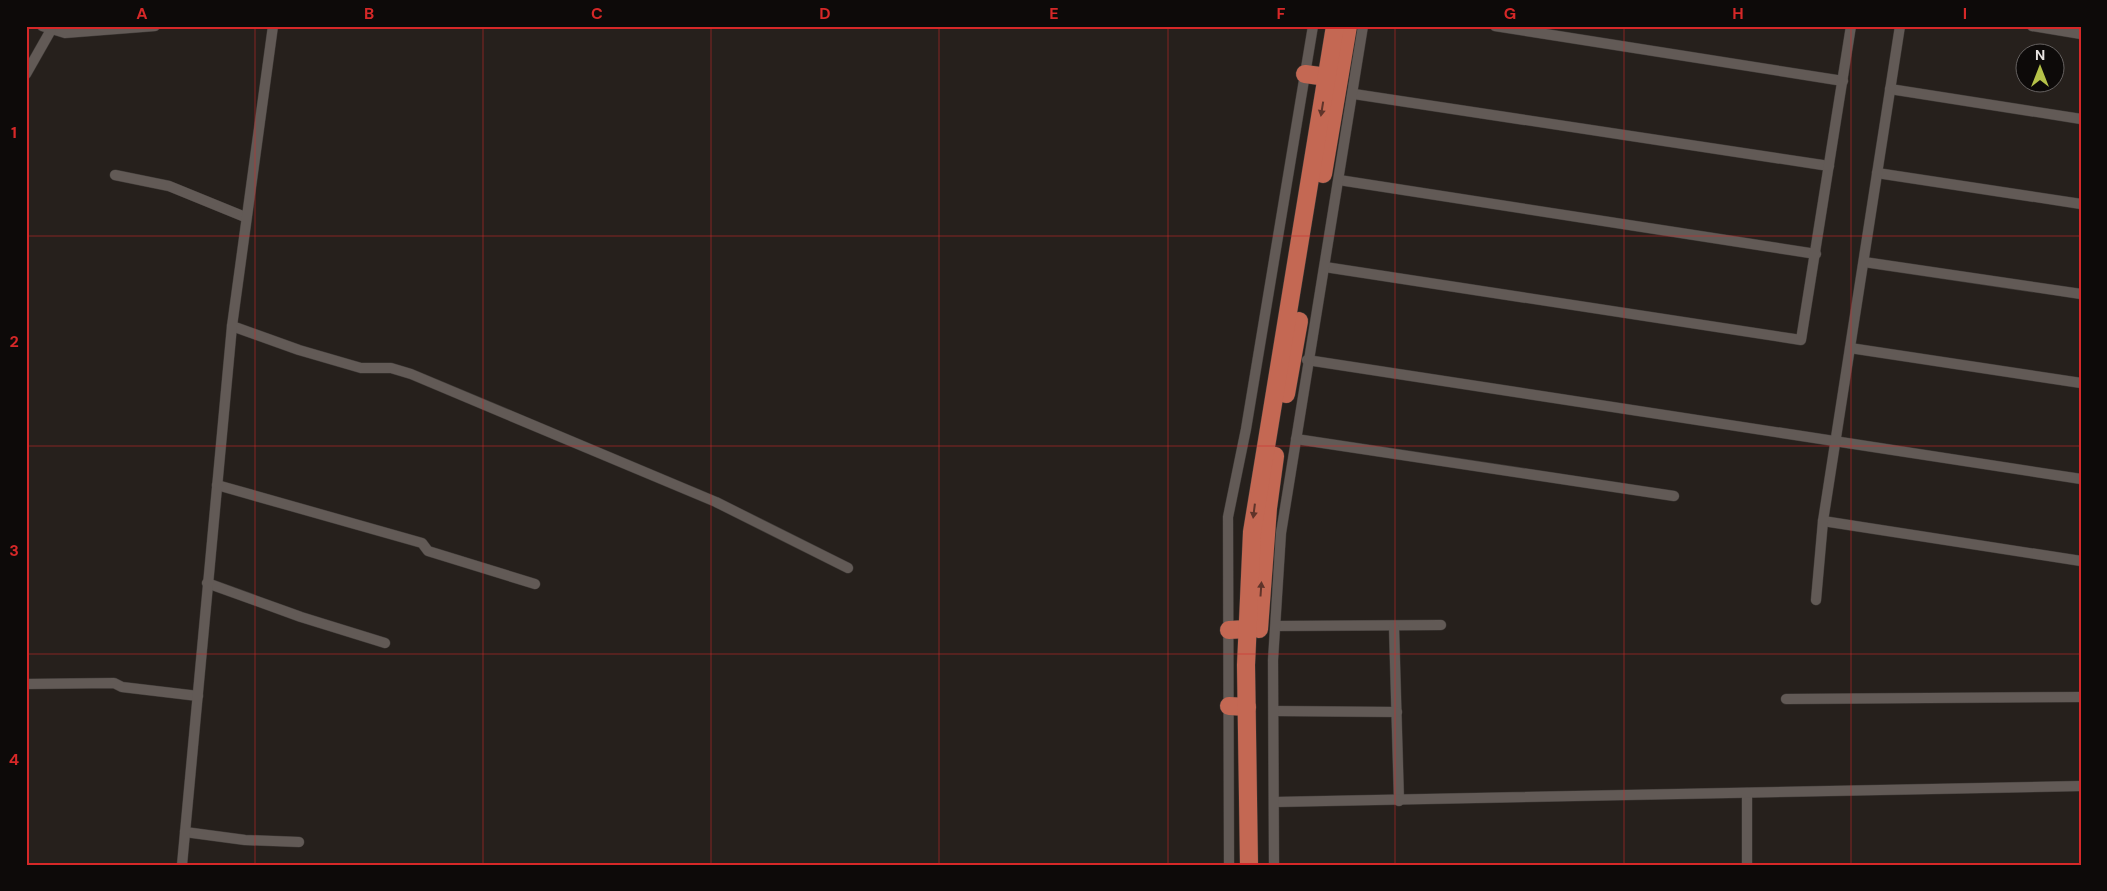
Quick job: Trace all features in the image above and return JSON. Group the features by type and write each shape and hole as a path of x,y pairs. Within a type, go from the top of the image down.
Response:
{"highway":[{"path":"1249,865 1247,629 1255,508 1335,26"},
{"path":"1260,865 1258,673 1260,612 1268,508 1348,26"},
{"path":"1305,74 1327,78"},
{"path":"1229,630 1247,629"},
{"path":"1229,706 1247,707"}],"street":[{"path":"26,74 47,28 65,33 154,26"},
{"path":"182,865 232,326 245,217 273,26"},
{"path":"1229,865 1228,517 1246,428 1313,26"},
{"path":"1274,865 1273,660 1281,533 1307,360 1325,267 1354,94 1363,26"},
{"path":"1495,26 1843,81"},
{"path":"1325,267 1802,340 1851,26"},
{"path":"1816,600 1823,522 1900,26"},
{"path":"2032,26 2081,34"},
{"path":"1890,89 2081,119"},
{"path":"1354,94 1829,166"},
{"path":"1877,173 2081,204"},
{"path":"115,175 169,186 245,217"},
{"path":"1339,180 1816,254"},
{"path":"1864,262 2081,294"},
{"path":"232,326 299,350 361,368 391,368 411,374 716,502 848,568"},
{"path":"1850,348 2081,383"},
{"path":"1307,360 2081,479"},
{"path":"1296,439 1674,496"},
{"path":"217,485 422,543 428,551 535,584"},
{"path":"1823,522 2081,561"},
{"path":"208,583 301,617 385,643"},
{"path":"1276,626 1394,627 1441,625"},
{"path":"1394,627 1399,801"},
{"path":"26,684 114,683 122,687 198,696"},
{"path":"1786,699 2081,696"},
{"path":"1274,711 1397,712"},
{"path":"1275,802 2081,786"},
{"path":"1747,793 1747,865"},
{"path":"185,832 244,840 299,842"}]}
